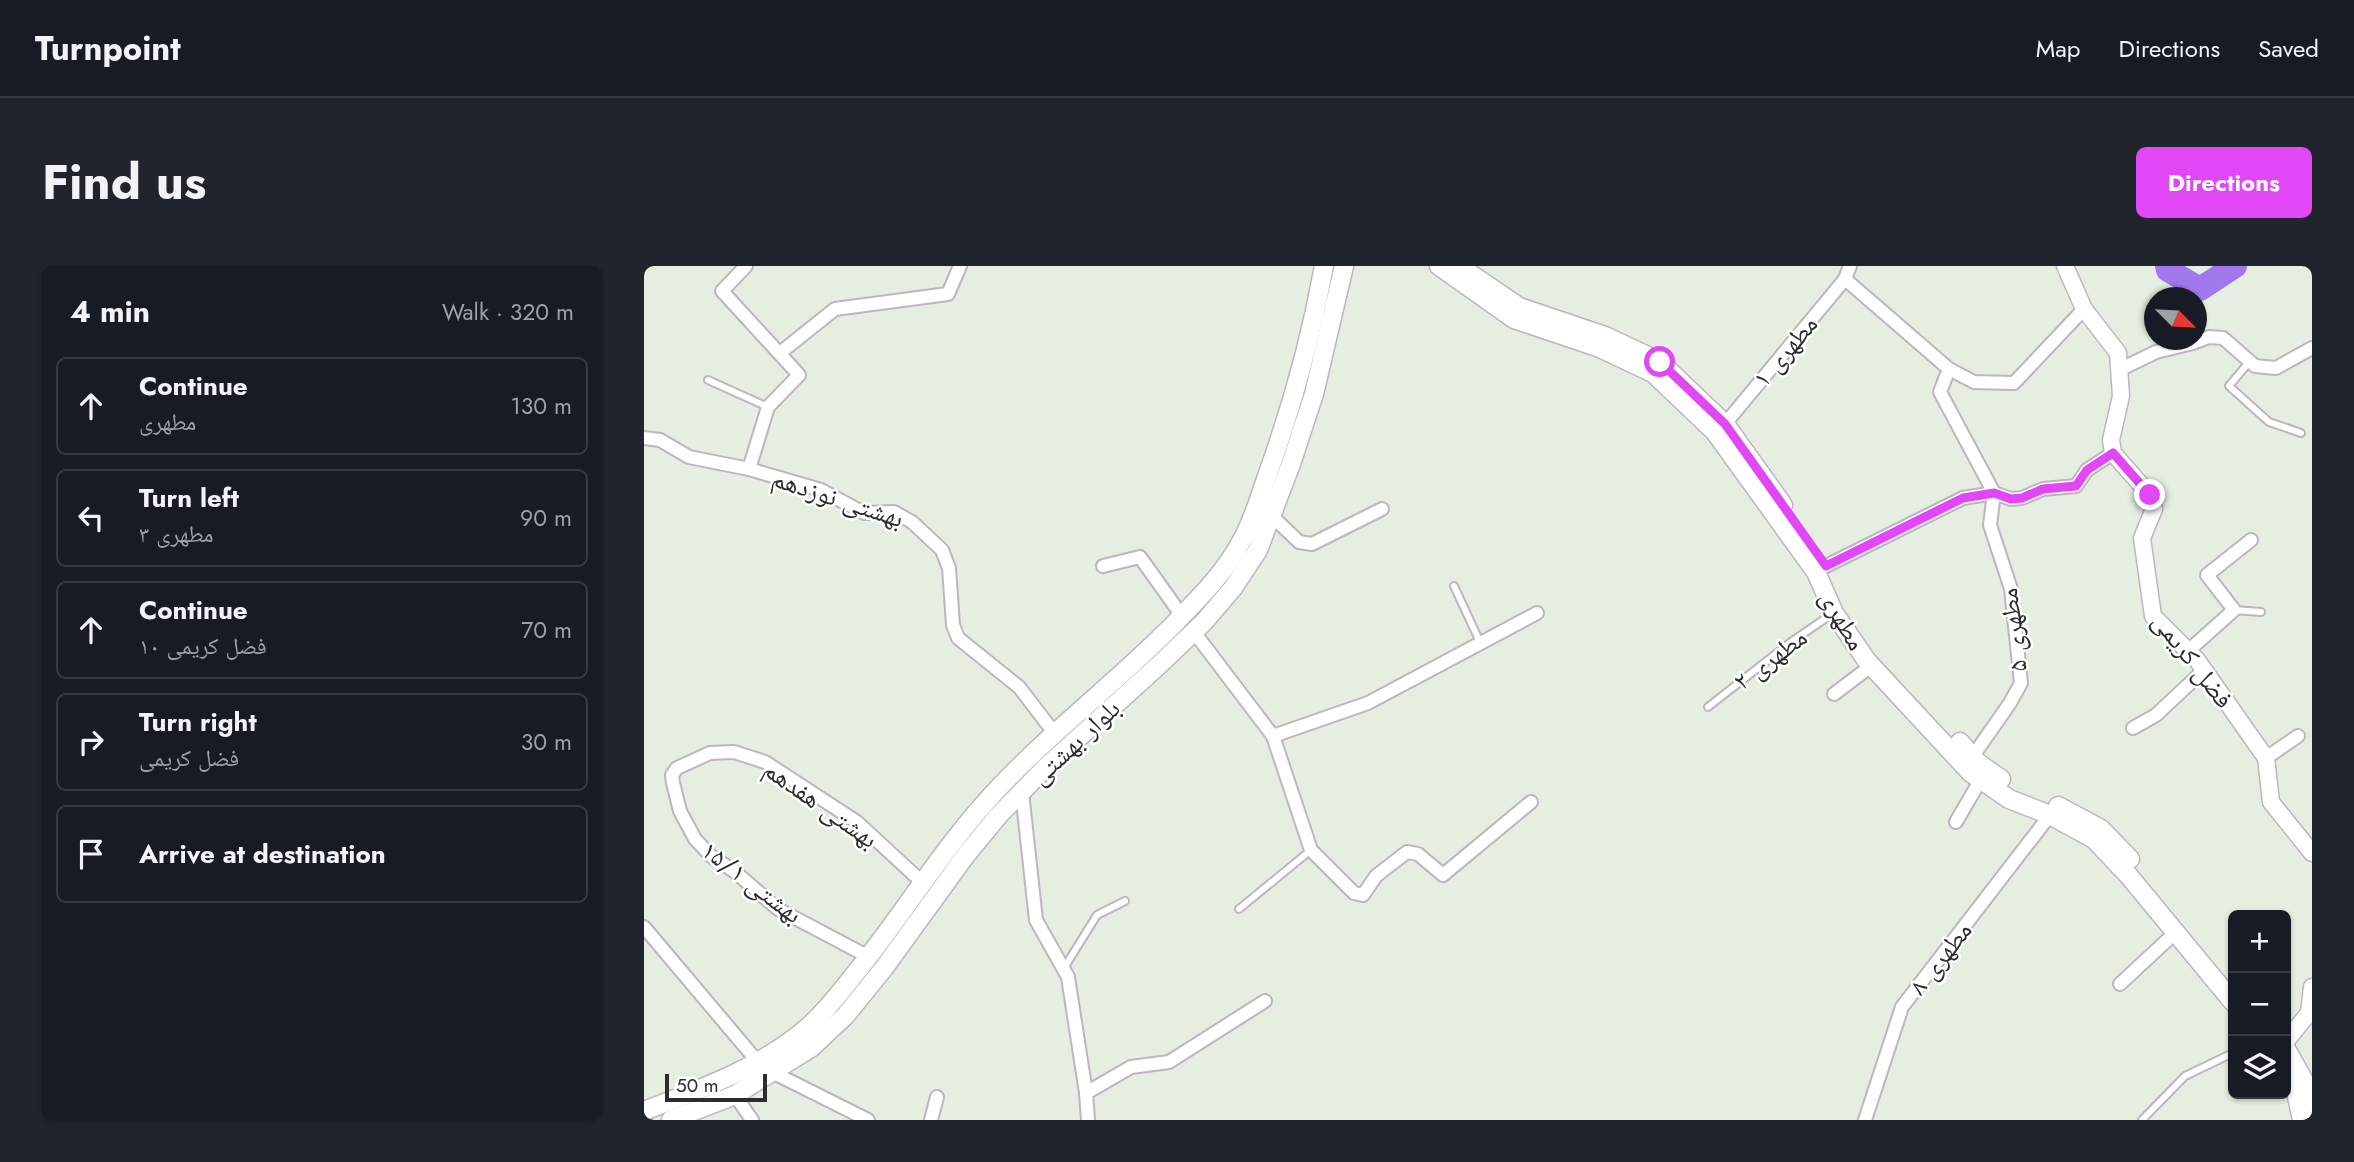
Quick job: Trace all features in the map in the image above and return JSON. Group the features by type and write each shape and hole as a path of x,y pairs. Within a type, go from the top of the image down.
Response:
{"main road":[{"name":"بلوار بهشتی","path":"644,1111 721,1080 801,1033 832,1002 869,957 951,844 985,803 1055,734 1148,651 1219,577 1246,531 1274,458 1296,389 1324,266"},
{"name":"بلوار بهشتی","path":"671,1120 735,1095 813,1047 846,1015 920,920 966,855 1022,792 1194,632 1233,588 1258,550 1272,516 1314,394 1344,266"},
{"name":"مطهری","path":"1438,266 1514,318 1601,348 1653,373 1715,432 1816,572 1834,613 1871,666 1970,772 2009,799 2094,839 2129,876 2228,996"},
{"name":"مطهری","path":"1459,266 1519,307 1605,336 1660,362 1725,424 1826,566 1845,607 1876,654 1978,763 2014,788 2055,804 2101,829 2138,868 2228,977"},
{"path":"2291,1058 2308,1088 2312,1110"},
{"path":"2291,1083 2296,1092 2302,1120"}],"street":[{"name":"بهشتی نوزدهم","path":"746,266 722,291 799,375 768,407 750,469"},
{"path":"780,353 835,309 948,294 960,266"},
{"name":"مطهری ۱","path":"1725,424 1844,279 1850,266"},
{"path":"1826,566 1963,498 1994,493 2011,499 2022,498 2043,489 2076,486 2087,470 2113,453 2111,440 2120,396 2118,353 2084,309 2065,266"},
{"path":"1844,279 1949,369 1974,382 2014,383 2084,309"},
{"path":"2119,370 2156,352 2209,337 2223,338 2255,366 2276,368 2312,348"},
{"path":"1949,369 1940,391 1994,493"},
{"name":"بهشتی نوزدهم","path":"644,438 660,440 689,457 750,469 821,490 864,513 894,512 912,522 942,550 949,568 953,625 958,638 1019,687 1055,734"},
{"name":"فضل کریمی","path":"2113,453 2150,495 2154,509 2142,538 2153,616 2204,670 2266,758 2271,802 2312,853"},
{"name":"مطهری ۵","path":"1973,756 2010,704 2021,683 2011,589 1990,526 1994,493"},
{"path":"1272,516 1299,542 1312,544 1382,509"},
{"path":"2188,651 2234,610 2207,575 2250,540"},
{"path":"1103,566 1140,557 1182,615"},
{"path":"1273,736 1368,703 1537,613"},
{"path":"1194,632 1273,736 1311,849 1354,893 1363,895 1376,876 1407,852 1418,854 1443,875 1531,802"},
{"path":"1834,694 1871,666"},
{"path":"2133,727 2156,715 2204,670"},
{"path":"2266,758 2298,736"},
{"name":"بهشتی هفدهم","path":"673,775 677,768 710,753 734,752 765,762 857,822 923,883"},
{"name":"۱۵/۱ بهشتی","path":"673,775 680,811 695,839 711,856 734,871 778,909 869,957"},
{"path":"1956,822 1981,779"},
{"path":"1022,792 1036,920 1068,977 1086,1093 1087,1120"},
{"name":"مطهری ۸","path":"1866,1120 1902,1007 2050,816"},
{"path":"644,927 757,1061"},
{"path":"2120,984 2176,932"},
{"path":"2290,1036 2309,1013 2312,987"},
{"path":"1086,1093 1131,1067 1169,1062 1265,1001"},
{"path":"774,1073 868,1120"},
{"path":"735,1095 752,1120"},
{"path":"931,1120 937,1097"}],"lane":[{"path":"2250,361 2230,386 2269,422 2301,433"},
{"path":"708,380 768,407"},
{"path":"1454,586 1480,642"},
{"path":"2234,610 2261,612"},
{"name":"مطهری ۲","path":"1708,707 1791,642 1834,613"},
{"path":"1239,909 1311,849"},
{"path":"1063,970 1097,915 1125,901"},
{"path":"2142,1120 2185,1076 2228,1056"}],"waterway":[{"path":"2167,266 2168,270 2200,289 2235,266"}],"route":[{"path":"1660,362 1725,424 1826,566 1963,498 1994,493 2011,499 2022,498 2043,489 2076,486 2087,470 2113,453 2150,495"}]}
